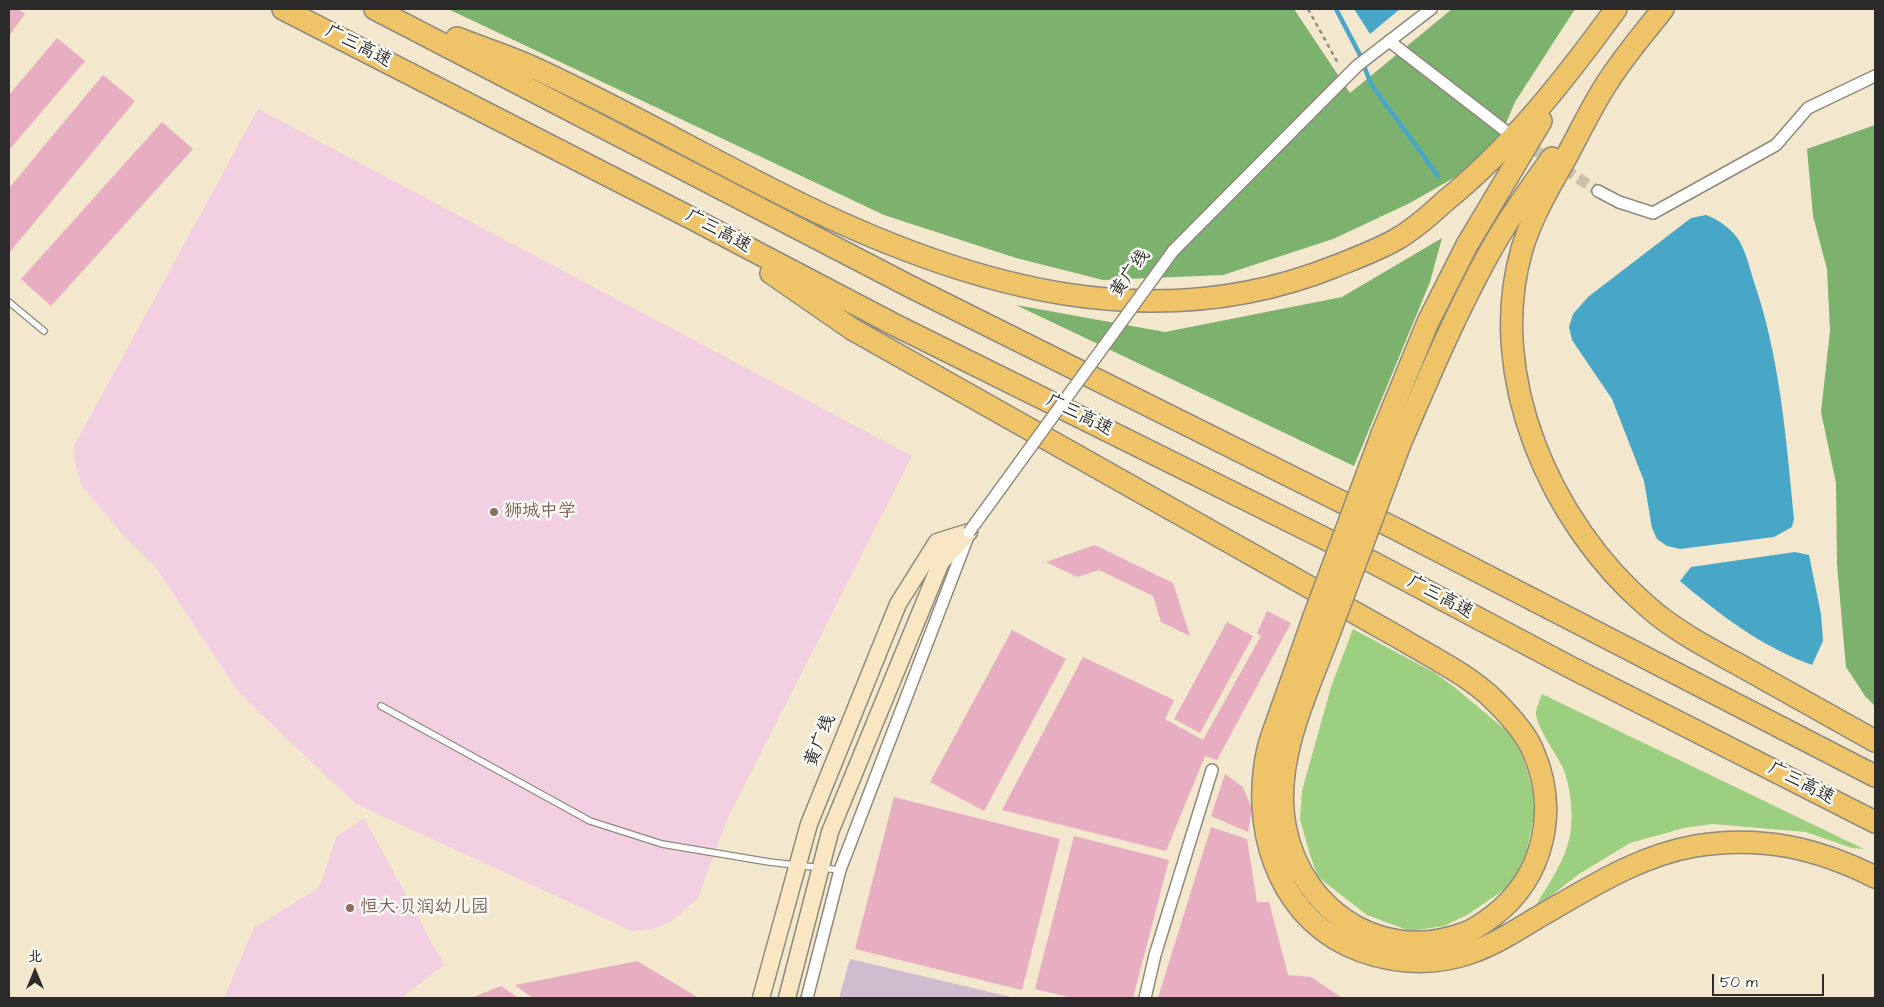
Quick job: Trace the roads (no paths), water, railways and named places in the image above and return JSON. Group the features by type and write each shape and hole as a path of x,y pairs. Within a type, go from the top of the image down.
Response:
{"highway":[{"name":"广三高速","path":"283,9 895,325 1365,559 1875,822"},
{"path":"376,9 530,66 806,206 888,242 964,270 1025,287 1079,297 1124,301 1170,302 1222,298 1269,289 1310,277 1397,239 1477,175 1512,140 1575,65 1616,9"},
{"path":"376,9 913,288 1396,529 1875,776"},
{"path":"1391,439 1445,341 1487,257 1522,200 1663,9"},
{"path":"1575,65 1467,245 1428,322 1391,439 1321,626 1268,750 1264,786 1264,820 1270,853 1281,881 1293,900 1310,919 1333,938 1360,950 1392,959 1418,962 1443,960 1469,954 1502,939 1629,867 1668,852 1695,846 1725,842 1785,845 1818,852 1875,876"},
{"path":"1609,80 1534,217 1522,248 1516,278 1514,350 1527,420 1538,454 1553,488 1573,521 1620,581 1649,608 1690,637 1875,741"},
{"path":"691,218 852,329 1405,641 1461,675 1495,700 1515,724 1536,758 1542,776 1547,808 1544,836 1536,862 1525,884 1508,905 1466,933 1441,939 1413,942 1373,935 1356,928 1334,913 1313,892 1298,868 1288,842 1283,810 1284,779 1289,744 1321,626"}],"street":[{"path":"1431,9 1389,41 1507,132"},
{"name":"黄广线","path":"787,998 830,832 942,562 970,532 1173,251 1356,66 1389,41"},
{"path":"1598,191 1619,202 1652,213 1776,145 1808,108 1875,76"},
{"path":"807,998 840,870 970,532"},
{"name":"黄广线","path":"761,998 809,824 898,604 937,542 970,532"},
{"path":"1145,998 1155,955 1212,770"}],"lane":[{"path":"9,302 44,331"},
{"path":"381,706 590,821 662,844 840,870"}],"water":[{"path":"1354,9 1400,9 1370,34"},
{"path":"1706,215 1727,227 1736,236 1747,258 1762,308 1770,338 1781,398 1794,519 1792,527 1774,537 1680,549 1667,546 1657,539 1652,528 1644,481 1612,399 1572,340 1569,327 1573,314 1588,297 1691,218"},
{"path":"1795,552 1809,555 1821,614 1823,641 1812,665 1775,649 1742,629 1680,581 1691,567"}],"waterway":[{"path":"1336,9 1359,53 1371,84 1438,176"}],"tunnel":[{"path":"1523,142 1598,191"}],"place":[{"name":"狮城中学","path":"494,512"},
{"name":"恒大·贝润幼儿园","path":"350,908"}]}
